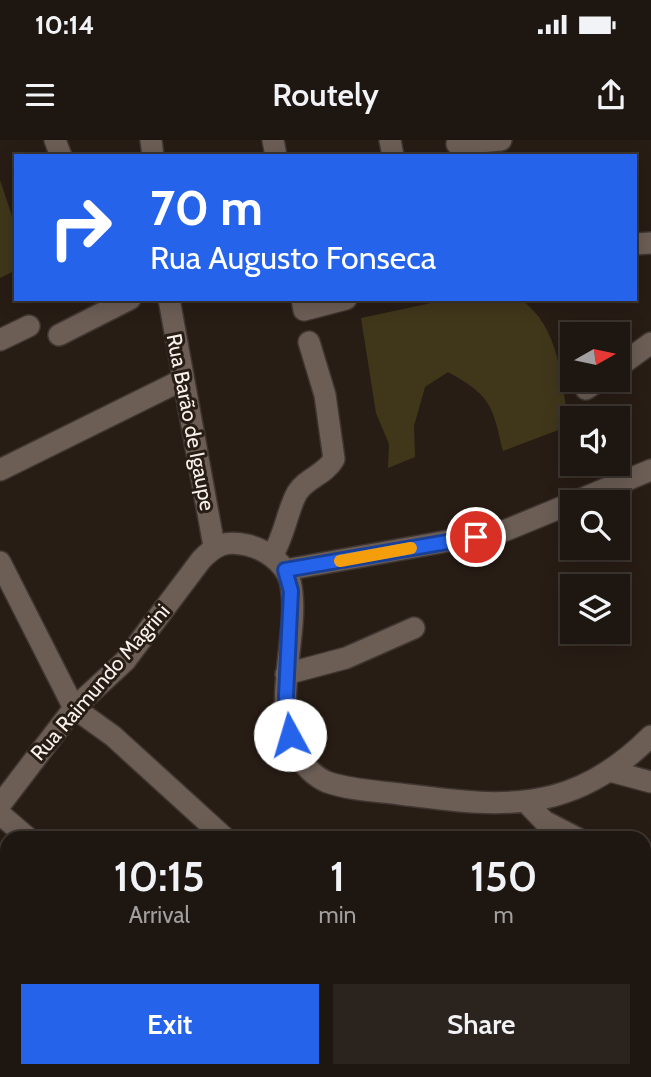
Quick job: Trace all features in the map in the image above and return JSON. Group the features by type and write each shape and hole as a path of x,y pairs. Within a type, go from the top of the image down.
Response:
{"street":[{"path":"457,144 501,140"},
{"path":"60,335 120,301"},
{"name":"Rua Barão de Igaupe","path":"169,301 215,545"},
{"path":"302,301 304,310 338,301"},
{"path":"0,340 29,326"},
{"path":"309,342 329,416 334,459 327,470 301,487 296,496 279,563 291,591 286,674 290,735 296,753 307,768 325,781 360,789 455,801 526,802 556,795 610,771 651,736"},
{"path":"630,358 651,343"},
{"path":"0,470 182,380"},
{"path":"604,490 651,470"},
{"path":"215,545 245,544 279,563 504,531 560,508"},
{"name":"Rua Raimundo Magrini","path":"0,805 74,708 108,680 125,661 215,545"},
{"path":"0,562 74,708 113,736 217,831"},
{"path":"286,674 346,657 414,628"},
{"path":"610,771 651,782"},
{"path":"526,802 544,821 563,831"},
{"path":"0,814 20,831"}],"shaded area":[{"path":"0,180 14,222 14,271 0,278"},
{"path":"441,301 522,301 544,324 557,356 560,392 564,392 566,406 560,406 560,429 503,451 488,403 473,388 448,372 425,387 414,426 415,457 388,468 389,444 376,413 361,318"}],"slow traffic":[{"path":"340,561 411,548"}],"route":[{"path":"290,735 286,674 291,591 285,570 476,537"}]}
